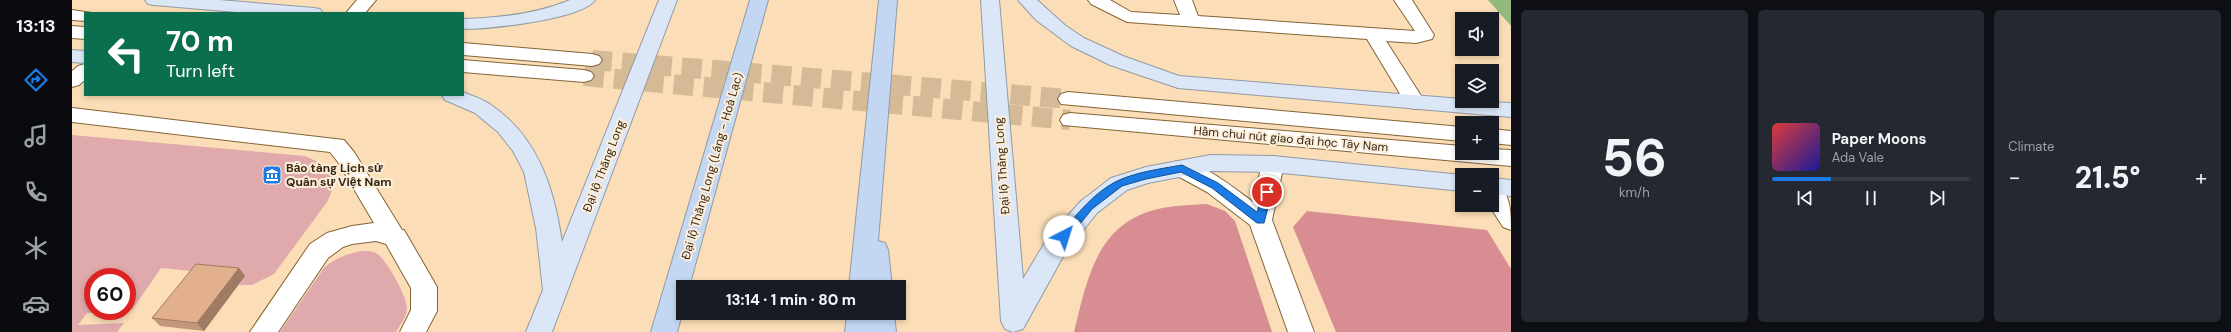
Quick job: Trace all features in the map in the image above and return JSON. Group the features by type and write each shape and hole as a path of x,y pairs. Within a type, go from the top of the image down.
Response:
{"highway":[{"name":"Đại lộ Thăng Long (Láng - Hoà Lạc)","path":"665,330 759,0"},
{"path":"863,280 888,0"},
{"path":"885,34 892,0"},
{"path":"871,195 878,280"},
{"path":"858,332 859,320"},
{"path":"882,320 883,332"}],"main road":[{"path":"154,0 302,12"},
{"path":"464,24 482,24 534,17 586,0"},
{"name":"Đại lộ Thăng Long","path":"539,332 556,292 668,0"},
{"name":"Đại lộ Thăng Long","path":"990,0 1014,325"},
{"path":"1027,0 1035,10 1064,32 1096,53 1138,70 1178,82 1511,110"},
{"path":"72,56 84,57"},
{"path":"454,96 487,111 506,126 523,146 538,177 547,212 556,292"},
{"path":"1014,325 1056,246 1089,207 1119,184 1146,175 1210,162 1273,164 1455,182"},
{"path":"1499,187 1511,188"}],"street":[{"path":"355,12 367,0"},
{"path":"1097,0 1127,16 1416,37 1425,36 1424,31 1403,0"},
{"path":"1183,0 1191,21"},
{"path":"72,15 84,16"},
{"path":"72,32 84,33"},
{"path":"1373,34 1415,102"},
{"path":"464,49 588,68 464,66"},
{"path":"72,81 84,71"},
{"name":"Hầm chui nút giao đại học Tây Nam","path":"1455,134 1069,109 1455,152"},
{"path":"72,115 336,145 346,157 396,237 424,287 424,312 413,332"},
{"path":"1499,137 1511,138"},
{"name":"Hầm chui nút giao đại học Tây Nam","path":"1499,157 1511,158"},
{"path":"1260,220 1273,164"},
{"path":"1182,168 1215,186 1260,220 1301,332"},
{"path":"1499,202 1511,221"},
{"path":"263,332 318,251 335,240 352,235 376,232 396,237"}],"shaded area":[{"path":"1488,0 1511,0 1511,26 1499,12"},
{"path":"72,135 305,156 321,164 330,173 333,178 333,185 327,202 274,274 252,285 239,285 245,276 161,268 136,304 136,268 84,268 84,317 78,325 124,323 117,332 72,332"},
{"path":"1207,204 1225,211 1235,221 1272,332 1074,332 1090,273 1108,240 1121,227 1137,216 1158,209"},
{"path":"1307,211 1487,230 1511,269 1511,332 1336,332 1293,227"},
{"path":"361,251 374,252 380,256 390,270 404,296 407,309 403,321 396,332 280,332 324,268 341,257"}],"building":[{"path":"196,264 239,268 197,323 152,318"}],"tunnel":[{"path":"592,60 1068,99"},
{"path":"584,76 1070,120"}],"place":[{"name":"Bảo tàng Lịch sử Quân sự Việt Nam","path":"272,175"}],"route":[{"path":"1064,236 1089,207 1109,191 1119,184 1146,175 1182,168 1215,186 1260,220 1267,192"}]}
